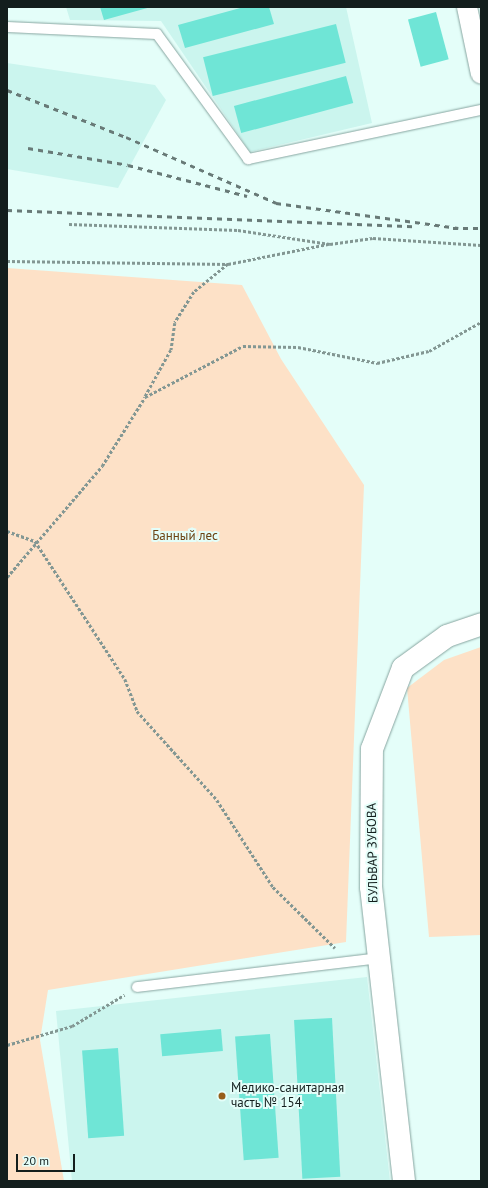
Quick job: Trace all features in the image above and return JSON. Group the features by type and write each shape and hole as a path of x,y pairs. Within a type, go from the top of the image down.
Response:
{"street":[{"path":"467,7 481,74"},
{"name":"БУЛЬВАР ЗУБОВА","path":"404,1181 371,887 372,749 403,668 447,636 481,624"}],"lane":[{"path":"7,27 157,34 248,159 481,110"},
{"path":"137,987 379,958"}],"path":[{"path":"69,224 238,230 330,244"},
{"path":"7,262 228,264 330,244 373,238 481,245"},
{"path":"7,577 35,541 102,466 145,397 171,350 175,323 194,292 228,264"},
{"path":"145,397 242,346 298,347 377,363 429,352 481,322"},
{"path":"7,532 35,541 125,679 137,711 217,800 273,887 350,962"},
{"path":"7,1045 72,1026 137,987"}],"shaded area":[{"path":"66,7 346,7 372,123 250,152 161,21 70,20"},
{"path":"7,63 155,85 166,100 118,188 7,169"},
{"name":"Медико-санитарная часть № 154","path":"367,977 390,1181 72,1181 56,1011"}],"green space":[{"name":"Банный лес","path":"7,268 242,285 281,359 364,485 346,942 48,990 40,1040 64,1181 7,1181"},
{"path":"481,647 481,935 429,937 407,688 444,660"}],"building":[{"path":"100,7 151,7 104,20"},
{"path":"244,7 269,7 274,24 185,48 178,25"},
{"path":"436,12 449,59 421,67 408,20"},
{"path":"336,24 346,63 213,96 203,57"},
{"path":"346,76 353,103 241,133 234,106"},
{"path":"332,1018 340,1177 302,1179 294,1020"},
{"path":"221,1029 223,1051 162,1056 160,1034"},
{"path":"270,1034 279,1158 244,1160 235,1036"},
{"path":"118,1048 124,1136 88,1138 82,1051"}],"railway":[{"path":"7,90 126,137 276,203 458,228"},
{"path":"28,148 128,165 247,196"},
{"path":"7,210 413,226"},
{"path":"453,228 481,228"}],"place":[{"name":"Медико-санитарная часть № 154","path":"222,1096"}]}
